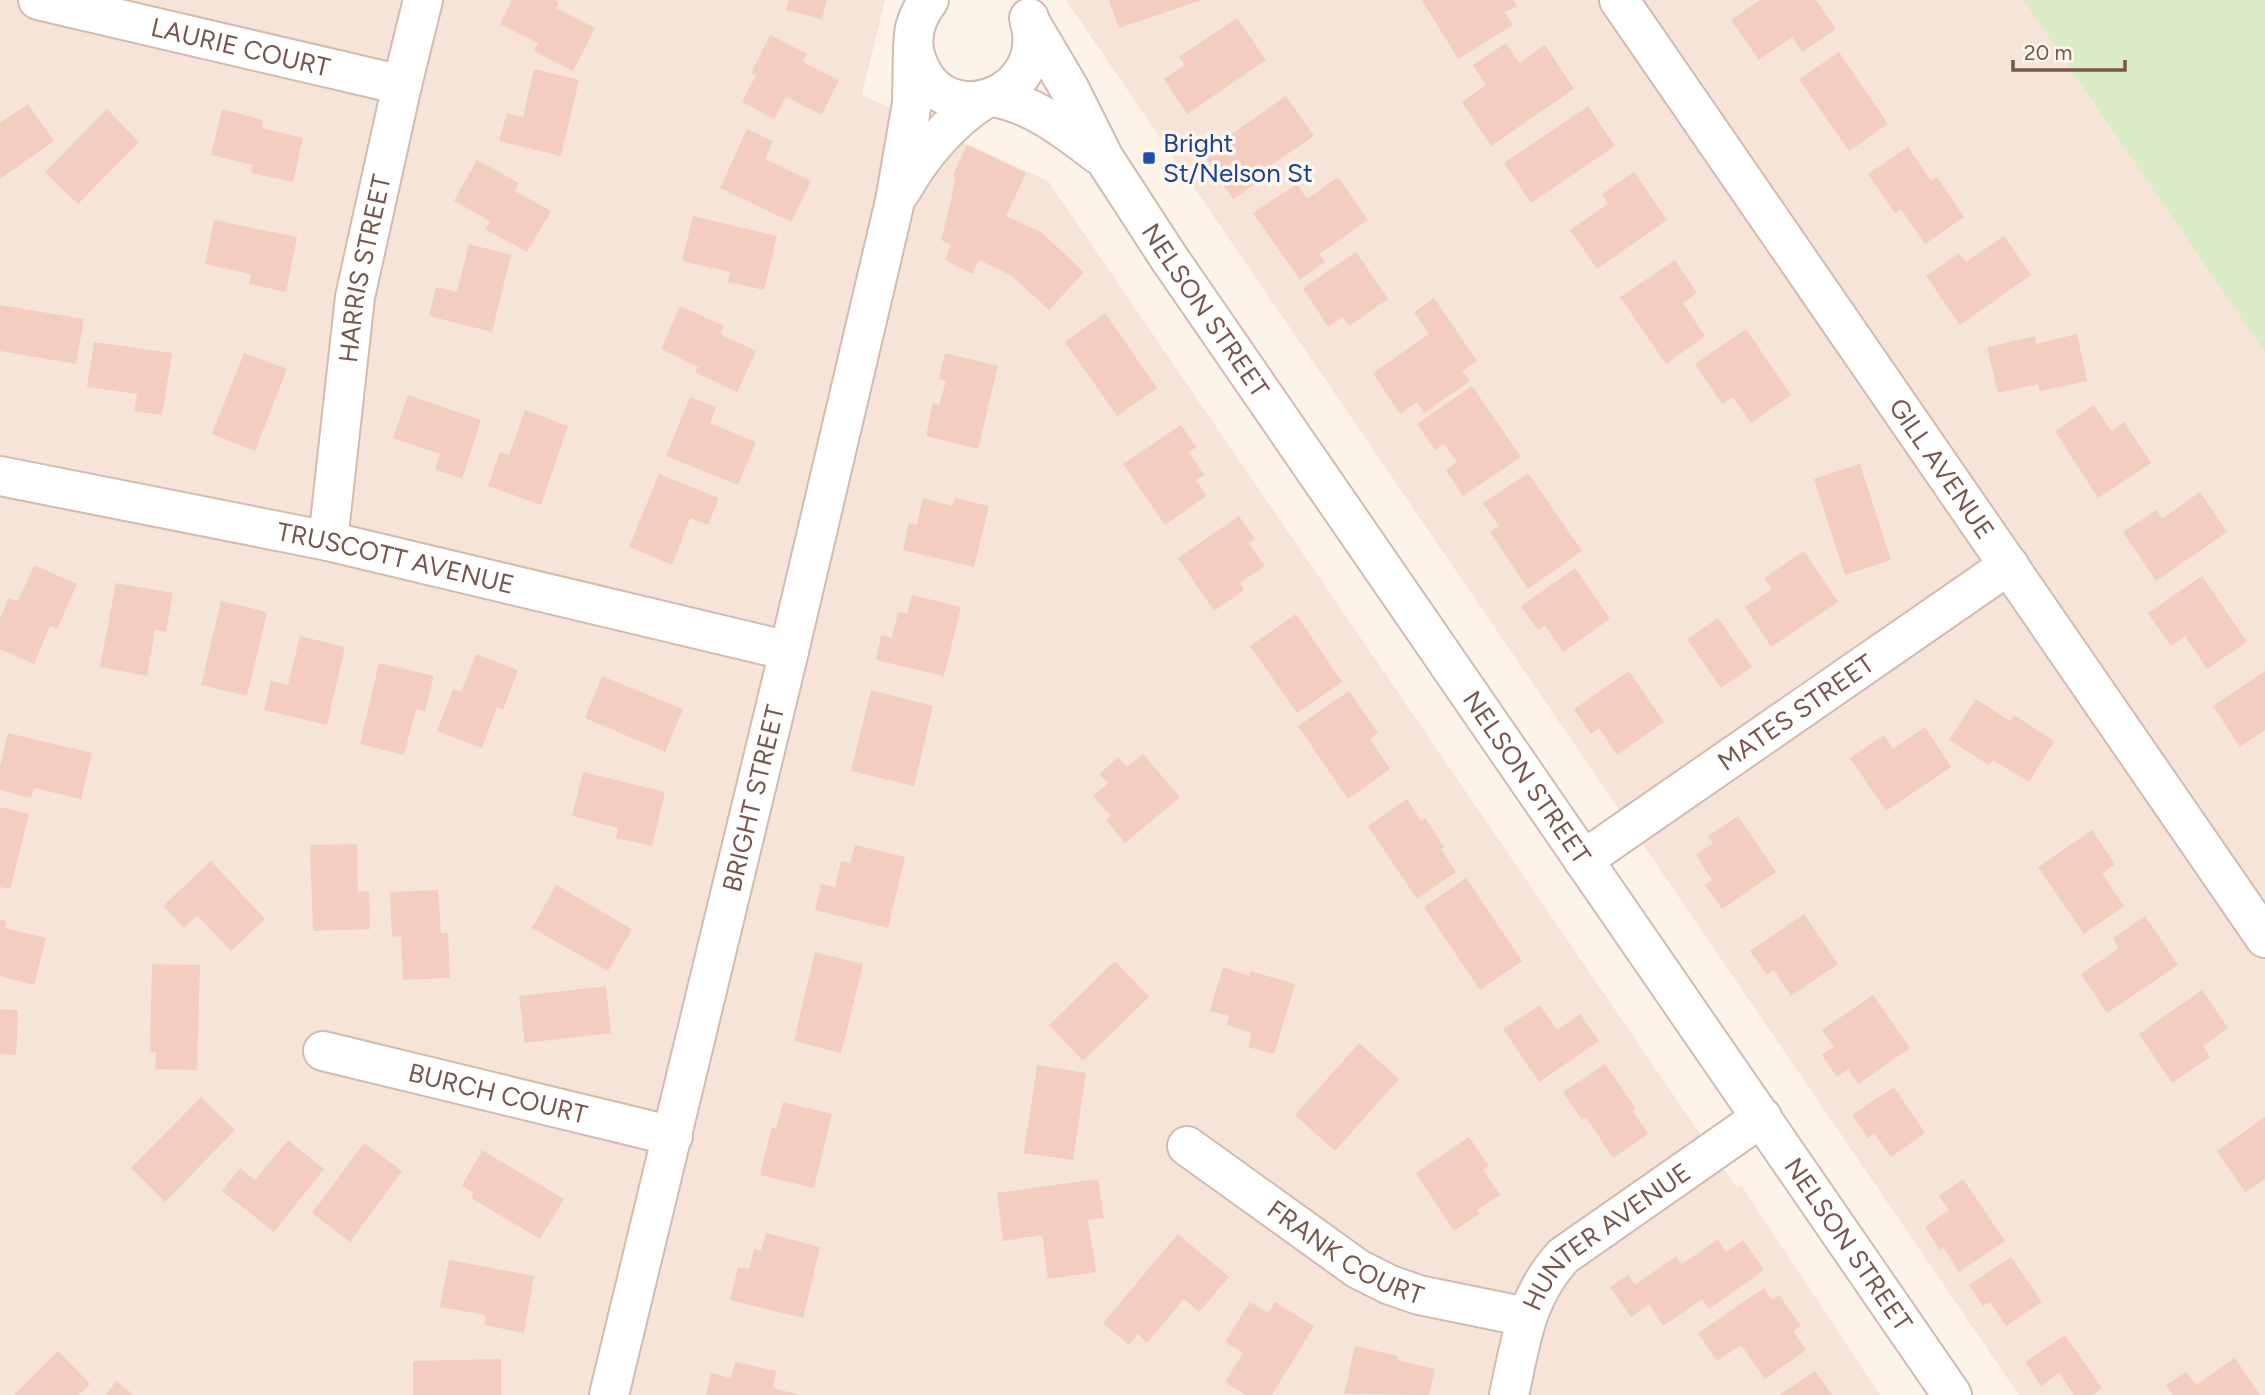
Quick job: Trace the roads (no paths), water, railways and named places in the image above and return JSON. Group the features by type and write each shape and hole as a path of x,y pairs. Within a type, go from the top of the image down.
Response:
{"street":[{"name":"LAURIE COURT","path":"38,0 402,85"},
{"name":"HARRIS STREET","path":"328,541 355,297 423,0"},
{"name":"BRIGHT STREET","path":"609,1395 895,201 912,103 916,23 929,0"},
{"name":"GILL AVENUE","path":"1619,0 2265,938"},
{"name":"BRIGHT STREET","path":"895,201 914,169 939,137 959,117 1012,86 1027,65 1033,38 1024,11"},
{"name":"NELSON STREET","path":"1024,11 1069,88 1104,158 1169,258 1952,1395"},
{"name":"NELSON STREET","path":"913,48 921,72 940,92 963,101 988,98 1010,101 1044,116 1104,158"},
{"name":"TRUSCOTT AVENUE","path":"0,476 328,541 789,651"},
{"name":"MATES STREET","path":"1583,860 2009,565"},
{"name":"BURCH COURT","path":"323,1051 673,1136"},
{"name":"HUNTER AVENUE","path":"1509,1395 1527,1317 1548,1273 1563,1256 1762,1117"},
{"name":"FRANK COURT","path":"1187,1146 1358,1269 1390,1285 1419,1294 1527,1317"}],"place":[{"name":"Bright St/Nelson St","path":"1149,158"}]}
